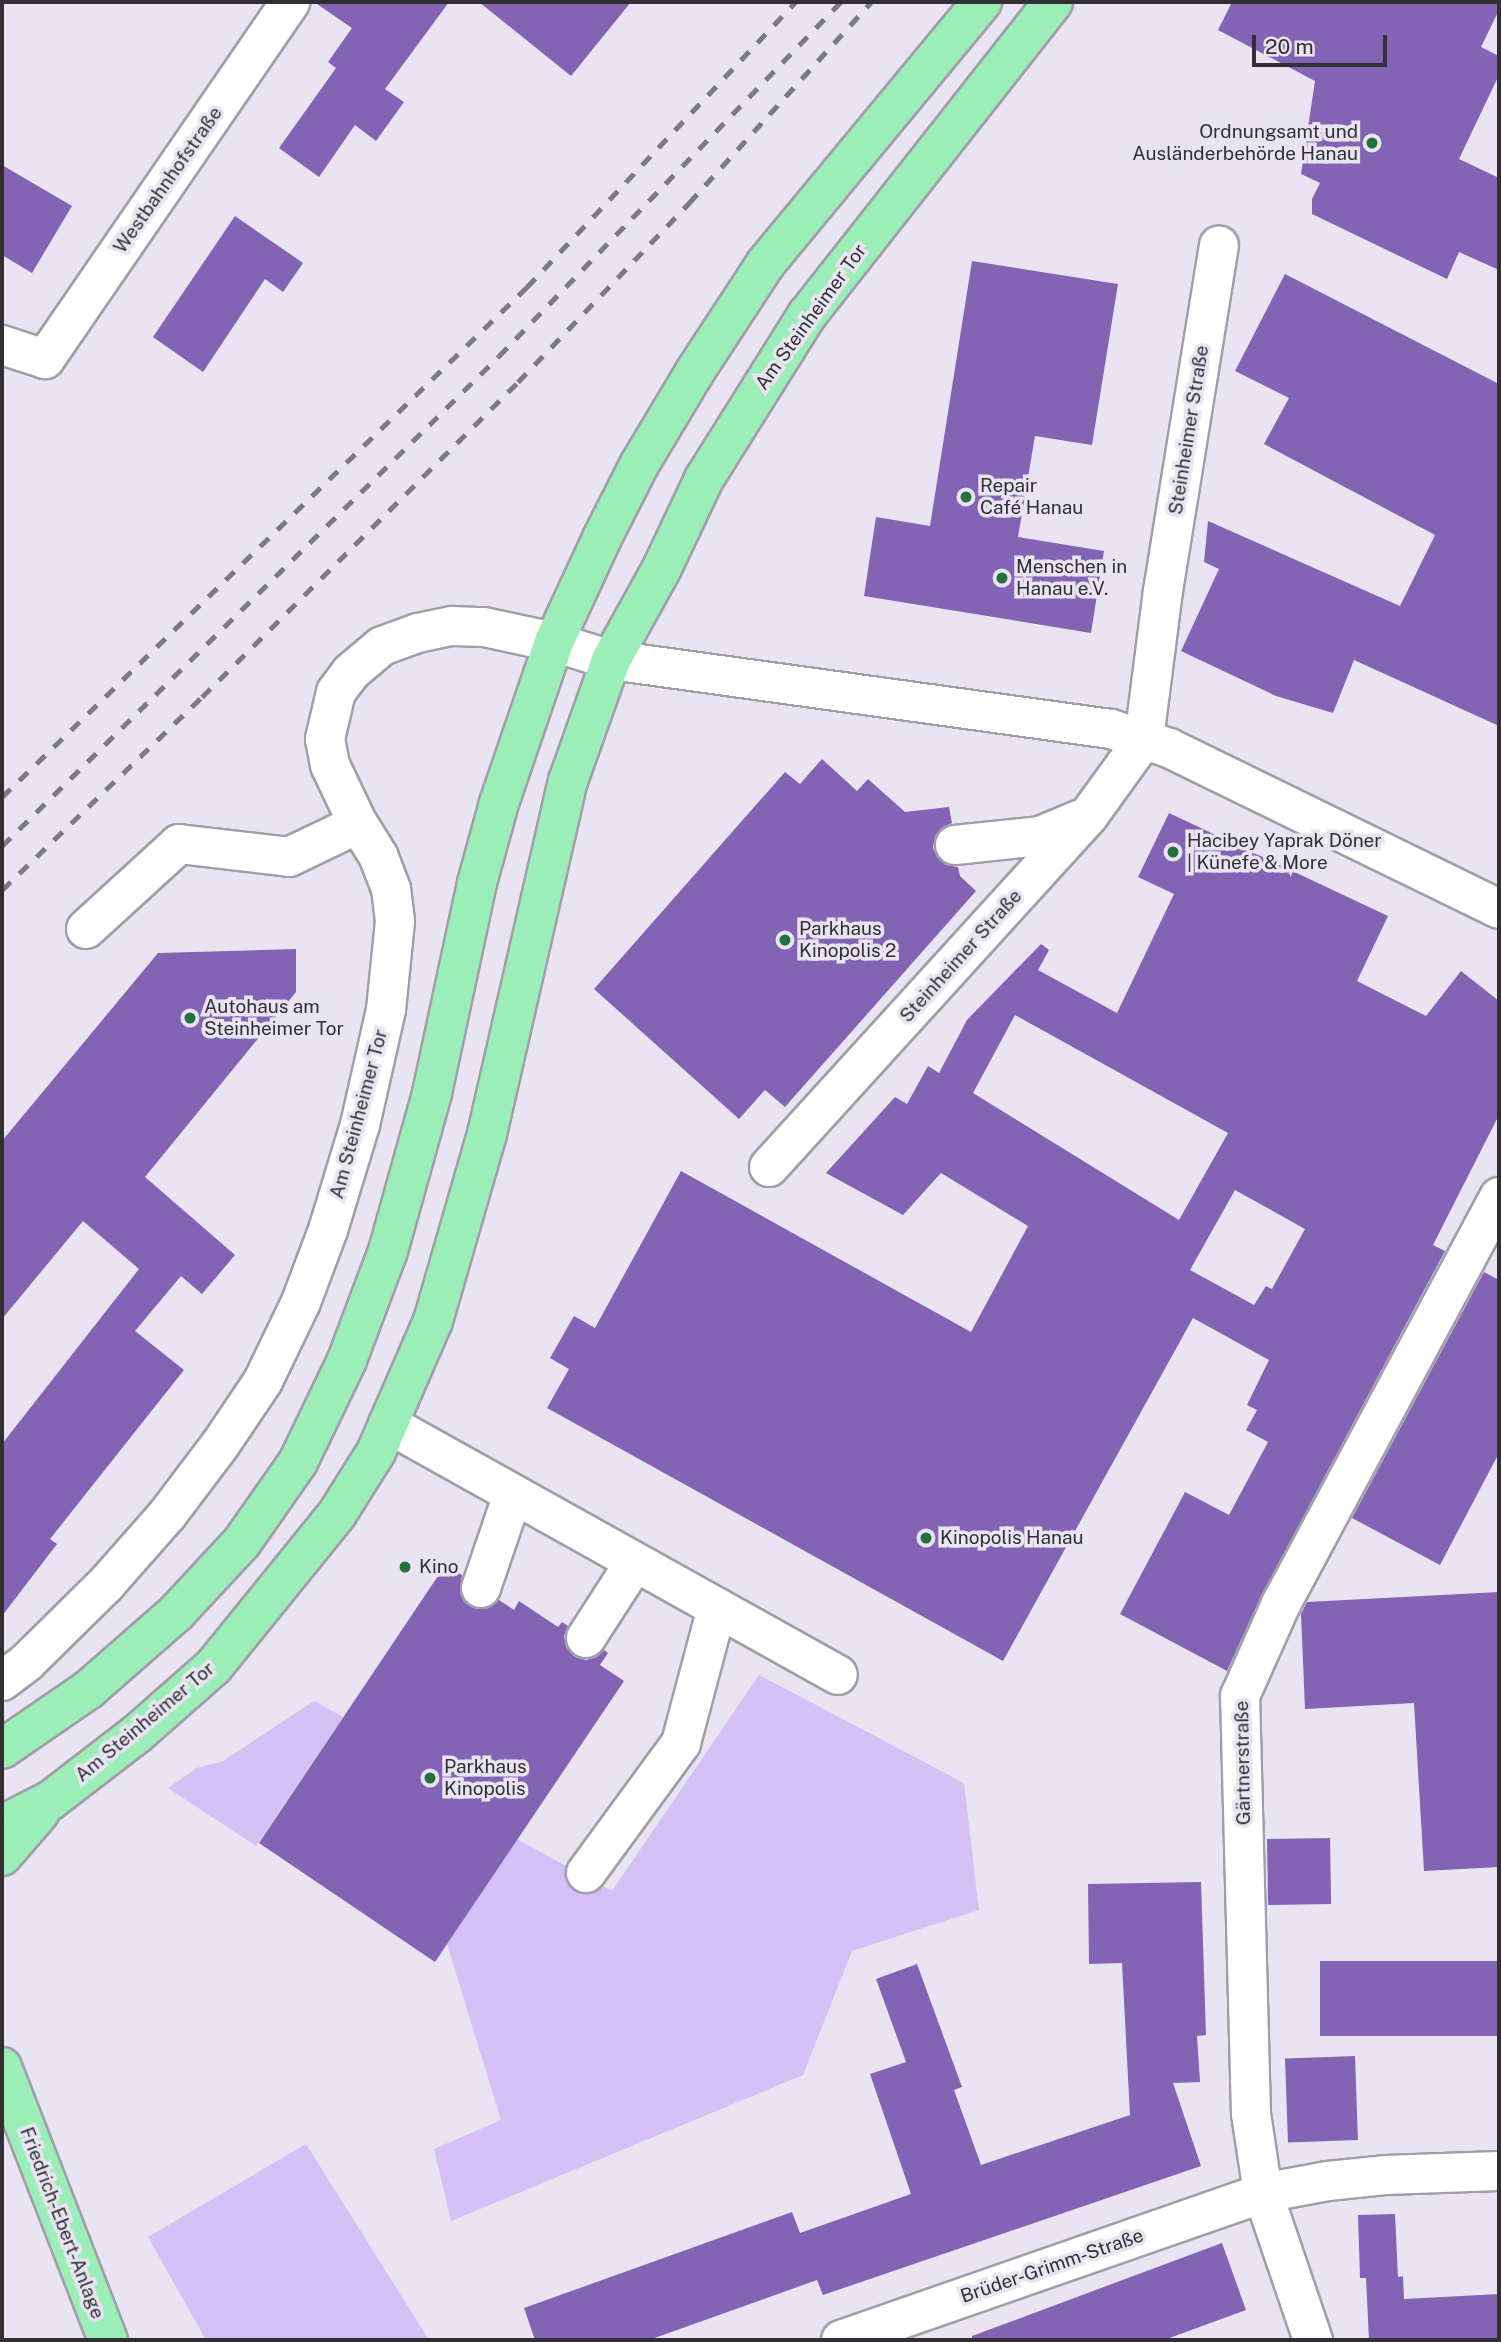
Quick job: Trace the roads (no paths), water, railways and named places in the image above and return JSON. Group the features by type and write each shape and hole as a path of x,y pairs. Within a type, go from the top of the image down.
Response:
{"main road":[{"path":"2,1748 88,1690 176,1613 242,1542 298,1462 347,1360 388,1251 432,1093 477,883 499,803 554,642 602,538 639,465 694,373 766,263 982,2"},
{"name":"Am Steinheimer Tor","path":"2,1825 51,1800 138,1733 214,1666 337,1514 388,1424 433,1321 487,1134 568,780 611,660 662,568 704,479 807,315 1053,2"},
{"path":"2,1856 51,1800"},
{"name":"Friedrich-Ebert-Anlage","path":"2,2067 108,2340"}],"street":[{"name":"Westbahnhofstraße","path":"2,345 45,359 290,2"},
{"name":"Steinheimer Straße","path":"769,1167 1089,815 1144,739 1165,578 1219,246"},
{"name":"Am Steinheimer Tor","path":"2,1681 27,1662 107,1583 167,1516 263,1381 301,1302 328,1230 360,1125 386,1010 395,921 391,889 379,857 358,824 330,765 325,739 336,692 351,671 382,646 418,633 452,626 484,627 554,642 611,660"},
{"path":"611,660 1063,721 1144,739 1169,748 1499,909"},
{"path":"955,845 1040,836 1089,815"},
{"path":"86,929 179,844 289,857 358,824"},
{"name":"Gärtnerstraße","path":"1313,2340 1263,2193 1251,2114 1240,1696 1281,1604 1499,1197"},
{"path":"388,1424 838,1675"},
{"path":"481,1588 513,1494"},
{"path":"586,1638 635,1562"},
{"path":"586,1873 681,1743 717,1608"},
{"name":"Brüder-Grimm-Straße","path":"841,2340 1263,2193 1385,2175 1499,2171"}],"railway":[{"path":"2,797 527,287 796,2"},
{"path":"2,846 499,356 841,2"},
{"path":"2,890 202,697 518,382 689,203 871,2"}],"place":[{"name":"Ordnungsamt und Ausländerbehörde Hanau","path":"1372,143"},
{"name":"Repair Café Hanau","path":"966,497"},
{"name":"Menschen in Hanau e.V.","path":"1002,578"},
{"name":"Hacibey Yaprak Döner | Künefe & More","path":"1173,852"},
{"name":"Parkhaus Kinopolis 2","path":"785,940"},
{"name":"Autohaus am Steinheimer Tor","path":"190,1018"},
{"name":"Kinopolis Hanau","path":"926,1538"},
{"name":"Kino","path":"405,1567"},
{"name":"Parkhaus Kinopolis","path":"430,1778"}]}
